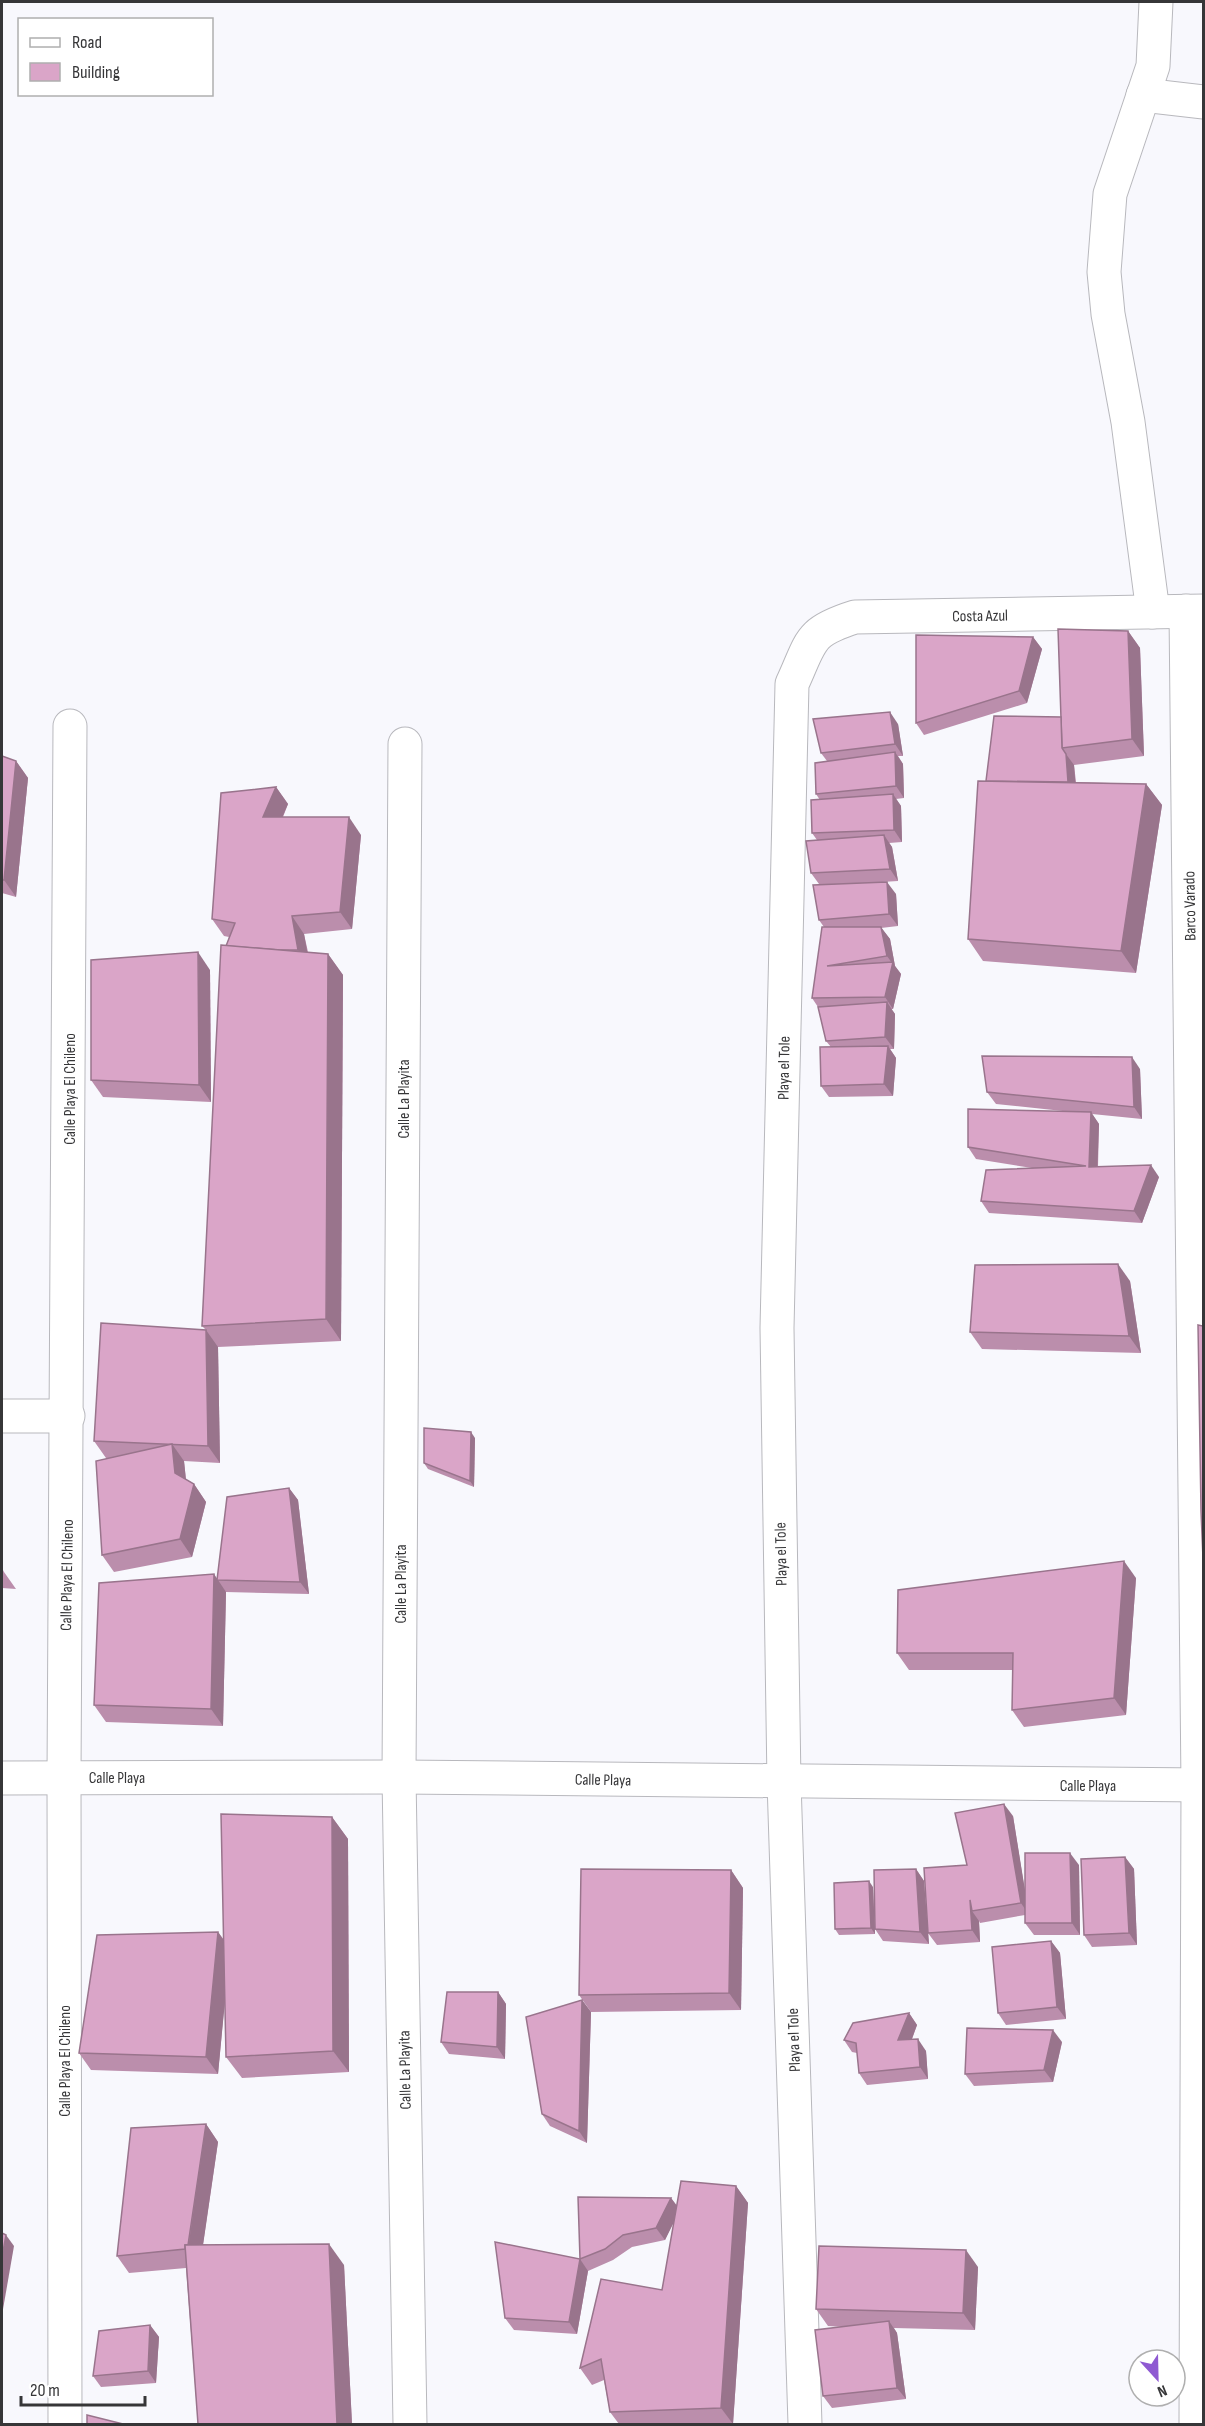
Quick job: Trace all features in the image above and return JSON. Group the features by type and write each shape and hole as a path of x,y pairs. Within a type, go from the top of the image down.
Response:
{"street":[{"path":"1153,612 1128,422 1108,314 1104,272 1110,194 1153,66 1156,2"},
{"path":"1143,96 1203,102"},
{"name":"Costa Azul","path":"792,684 814,635 830,625 855,617 1195,611"},
{"name":"Barco Varado","path":"1195,611 1201,1785 1197,2424"},
{"name":"Playa el Tole","path":"792,684 777,1328 784,1782 805,2424"},
{"name":"Calle Playa El Chileno","path":"65,2424 64,1777 68,1416 70,726"},
{"name":"Calle La Playita","path":"405,744 399,1777 410,2424"},
{"path":"2,1416 68,1416"},
{"name":"Calle Playa","path":"2,1778 399,1777 1201,1785"}],"building":[{"path":"1058,629 1128,631 1132,739 1062,748"},
{"path":"916,635 1033,637 1019,691 916,723"},
{"path":"890,712 895,744 821,753 813,719"},
{"path":"994,716 1061,717 1062,748 1066,754 1068,782 986,781"},
{"path":"895,752 896,786 816,794 815,763"},
{"path":"2,756 16,761 4,880 2,880"},
{"path":"978,781 1146,784 1121,951 968,939"},
{"path":"276,787 263,817 349,817 340,912 292,916 298,950 226,946 235,923 212,919 221,793"},
{"path":"893,794 894,830 812,833 811,800"},
{"path":"884,835 890,869 811,873 806,841"},
{"path":"887,882 889,914 819,920 813,885"},
{"path":"822,927 881,927 887,956 827,966 893,962 885,997 812,998"},
{"path":"221,945 328,954 326,1319 202,1326"},
{"path":"198,952 199,1085 91,1080 91,960"},
{"path":"887,1002 885,1037 826,1041 818,1007"},
{"path":"888,1046 884,1084 821,1086 820,1047"},
{"path":"982,1056 1132,1057 1134,1107 987,1092"},
{"path":"968,1109 1091,1112 1089,1167 1151,1165 1134,1211 981,1201 986,1170 1086,1166 968,1147"},
{"path":"1118,1264 1129,1336 970,1332 975,1265"},
{"path":"101,1323 206,1330 208,1446 94,1441"},
{"path":"1198,1325 1203,1326 1203,1558 1201,1511"},
{"path":"424,1428 471,1432 470,1481 424,1463"},
{"path":"172,1444 175,1473 194,1484 180,1539 102,1555 96,1461"},
{"path":"289,1488 300,1582 217,1580 227,1497"},
{"path":"1124,1561 1114,1698 1012,1710 1013,1653 897,1653 898,1590"},
{"path":"214,1574 211,1709 94,1705 99,1583"},
{"path":"1004,1804 1021,1903 972,1911 970,1900 972,1930 928,1933 924,1868 967,1865 955,1813"},
{"path":"221,1814 332,1817 333,2051 226,2057"},
{"path":"1025,1853 1070,1853 1072,1923 1025,1923"},
{"path":"1125,1857 1129,1933 1084,1935 1081,1859"},
{"path":"581,1869 731,1870 729,1993 579,1995"},
{"path":"916,1869 920,1932 875,1929 874,1870"},
{"path":"869,1881 871,1928 835,1929 834,1883"},
{"path":"218,1932 206,2057 79,2053 97,1935"},
{"path":"1051,1941 1057,2007 998,2013 992,1947"},
{"path":"447,1992 498,1992 497,2047 441,2042"},
{"path":"582,2000 579,2131 542,2114 526,2017"},
{"path":"909,2013 898,2040 918,2039 920,2067 859,2073 856,2043 844,2040 853,2023"},
{"path":"967,2028 1053,2030 1044,2070 965,2074"},
{"path":"206,2124 188,2245 185,2245 185,2249 117,2256 131,2128"},
{"path":"681,2181 736,2186 721,2408 610,2412 601,2359 580,2368 601,2279 662,2290"},
{"path":"578,2197 671,2198 656,2228 623,2235 605,2249 580,2259"},
{"path":"2,2233 6,2235 2,2257"},
{"path":"495,2242 580,2259 569,2322 505,2318"},
{"path":"329,2244 337,2424 198,2424 185,2245"},
{"path":"819,2246 966,2250 963,2313 816,2309"},
{"path":"889,2321 897,2388 823,2396 815,2330"},
{"path":"150,2325 148,2371 93,2376 99,2331"},
{"path":"87,2415 123,2424 87,2424"}]}
